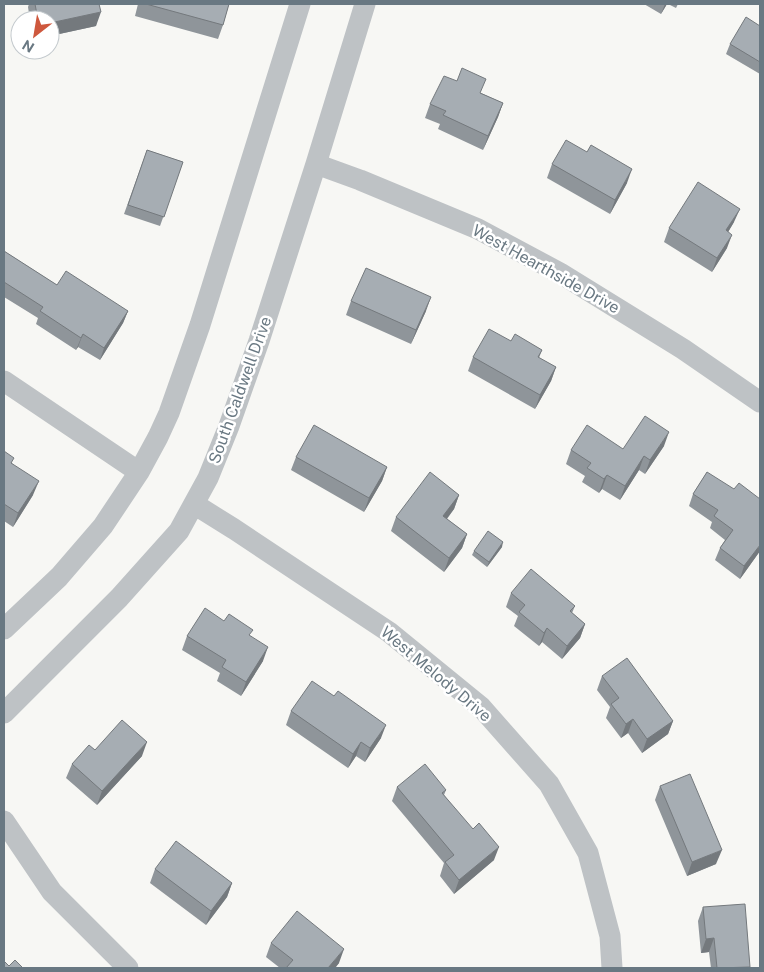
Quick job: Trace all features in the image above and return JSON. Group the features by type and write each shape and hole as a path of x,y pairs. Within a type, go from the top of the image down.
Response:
{"street":[{"path":"4,629 59,577 103,526 139,472 170,413 200,325 300,4"},
{"name":"South Caldwell Drive","path":"4,713 119,598 179,531 208,478 229,426 259,341 365,4"},
{"name":"West Hearthside Drive","path":"316,164 360,180 478,229 560,273 683,349 760,402"},
{"path":"4,381 139,472"},
{"name":"West Melody Drive","path":"194,504 389,632 481,707 549,784 588,853 610,936 612,968"},
{"path":"4,821 52,892 128,968"}],"building":[{"path":"35,4 99,4 101,12 60,21 60,10 36,10"},
{"path":"146,4 229,4 223,25"},
{"path":"746,17 760,26 760,62 730,44"},
{"path":"462,68 486,79 480,93 503,103 488,136 443,115 446,111 430,104 444,76 457,81"},
{"path":"566,140 587,152 591,145 632,169 615,200 552,164"},
{"path":"147,150 183,162 164,217 128,205"},
{"path":"698,182 740,209 726,230 732,235 717,258 669,228"},
{"path":"4,251 57,285 66,271 128,311 104,348 83,334 81,338 40,311 43,307 4,282"},
{"path":"366,268 431,297 416,330 351,301"},
{"path":"489,329 511,341 515,334 542,350 538,357 556,367 540,395 473,357"},
{"path":"645,416 669,432 650,460 644,456 625,486 607,475 604,479 587,468 591,463 571,450 587,425 623,449"},
{"path":"314,425 387,467 369,498 296,457"},
{"path":"4,451 14,458 11,463 39,481 18,513 4,504"},
{"path":"430,472 459,495 443,516 467,534 449,558 396,517"},
{"path":"707,472 734,489 739,483 760,499 760,545 744,566 720,548 733,530 714,516 718,510 693,494"},
{"path":"488,531 503,542 489,562 474,551"},
{"path":"531,569 575,606 570,611 585,624 567,646 547,628 544,633 519,612 525,605 511,593"},
{"path":"205,608 224,621 229,614 253,630 249,635 268,647 246,682 222,667 226,660 187,636"},
{"path":"627,658 673,721 647,739 633,719 626,724 611,704 619,698 602,676"},
{"path":"312,681 334,696 338,691 386,725 370,748 361,742 353,754 291,711"},
{"path":"122,720 147,742 102,791 72,764 89,745 95,750"},
{"path":"425,764 446,790 442,793 473,829 479,823 499,847 459,880 445,862 454,855 397,787"},
{"path":"690,774 722,850 692,862 660,786"},
{"path":"176,841 232,883 211,911 155,869"},
{"path":"745,904 750,967 717,968 714,938 706,939 703,907"},
{"path":"297,911 344,949 328,968 286,968 293,960 271,943"},
{"path":"15,960 23,968 4,968 4,961 9,966"}]}
